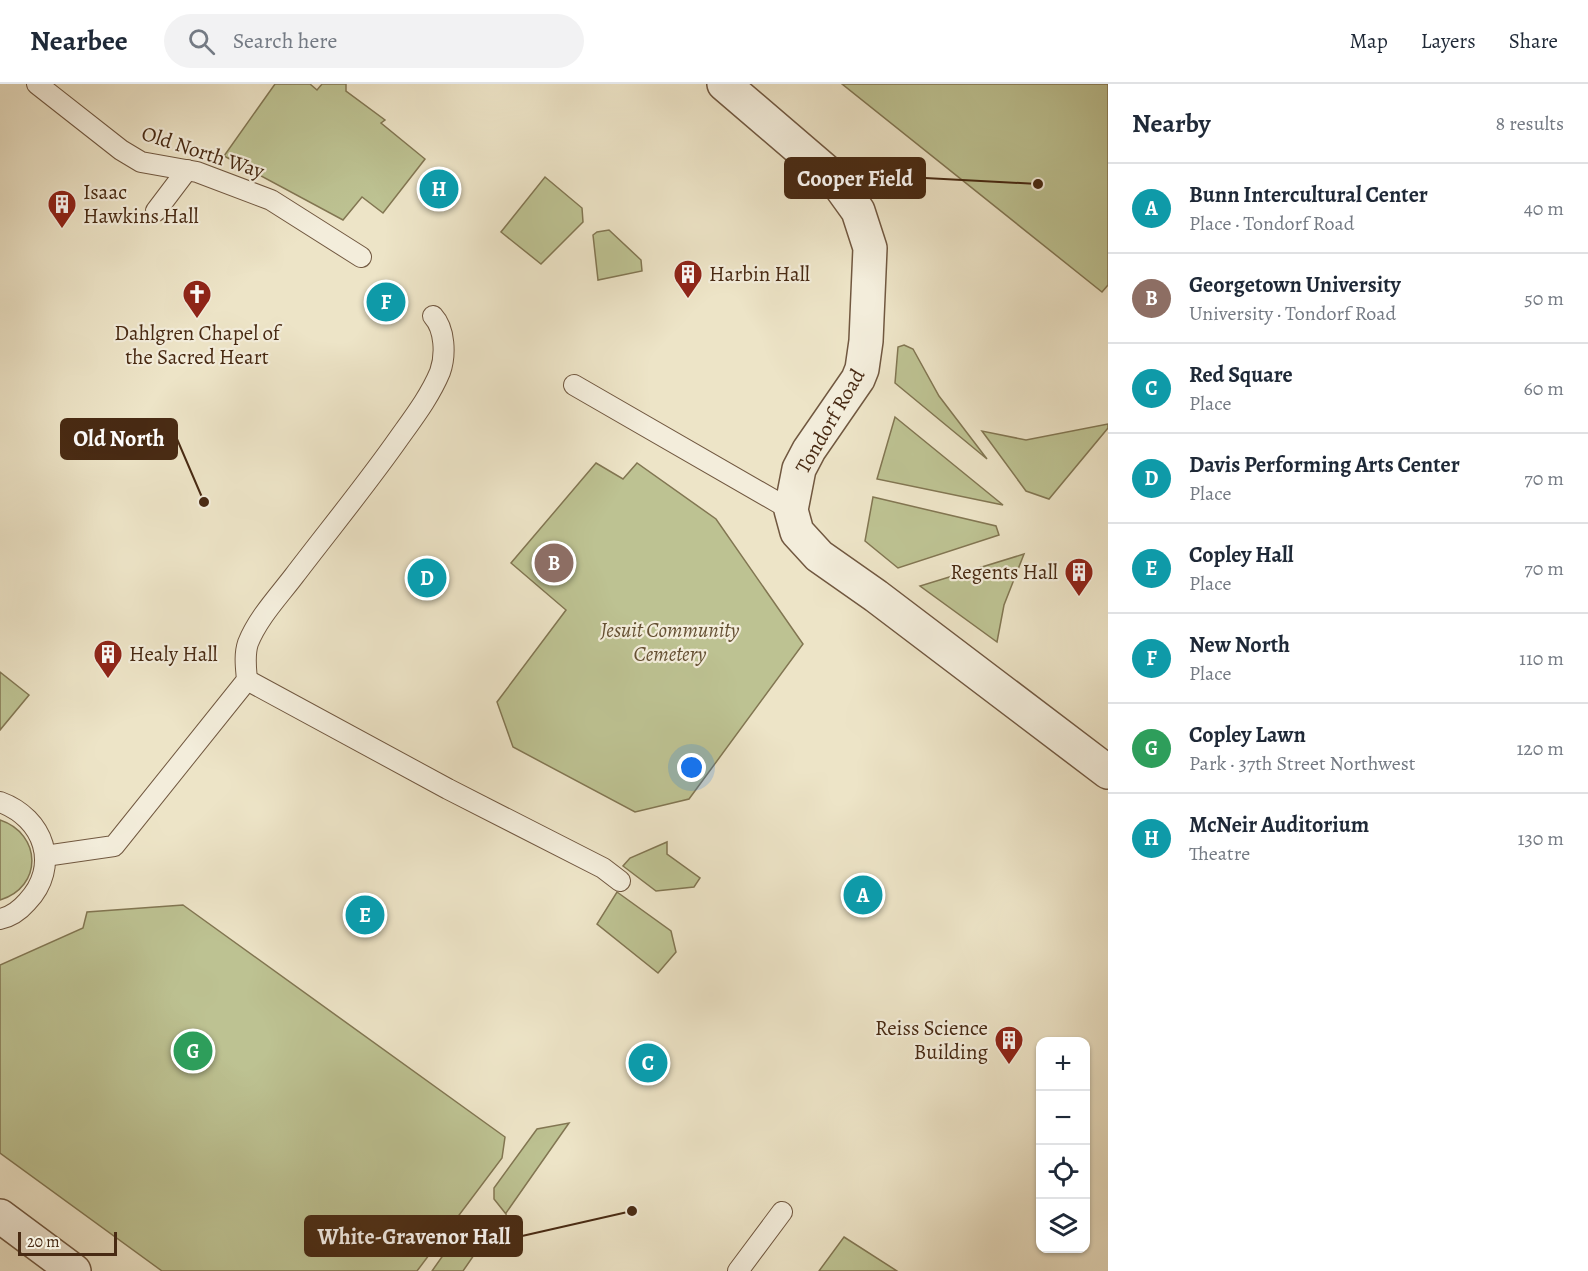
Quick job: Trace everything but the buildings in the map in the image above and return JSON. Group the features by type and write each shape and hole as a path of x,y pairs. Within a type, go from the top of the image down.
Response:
{"street":[{"name":"Tondorf Road","path":"724,84 840,186 858,211 870,248 866,341 862,369 858,379 809,450 799,469 791,510"},
{"path":"791,510 797,532 819,556 1108,772"},
{"path":"0,1216 74,1271"}],"lane":[{"name":"Old North Way","path":"37,84 121,150 141,162 197,172 271,200 361,257"},
{"path":"156,211 188,170"},
{"path":"45,856 114,846 247,680 248,644 255,630 271,605 367,484 430,393 441,370 444,351 440,323 433,316"},
{"path":"574,385 791,510"},
{"path":"247,680 448,789 603,868 620,881"},
{"path":"0,802 14,808 30,820 40,837 45,856 43,876 35,894 22,909 0,919"},
{"path":"738,1271 782,1212"}],"green space":[{"path":"275,84 310,84 317,90 322,84 346,84 346,91 385,120 381,123 425,159 383,213 362,197 343,220 224,156"},
{"path":"842,84 1108,84 1108,285 1102,292"},
{"path":"545,177 582,208 583,222 541,264 501,232"},
{"path":"609,230 641,260 642,271 598,280 593,235"},
{"path":"904,345 913,349 939,396 987,459 895,383 898,347"},
{"path":"895,417 1003,505 877,479"},
{"path":"1108,424 1108,428 1049,499 1026,491 982,431 1026,440"},
{"name":"Jesuit Community Cemetery","path":"596,463 623,479 637,463 716,519 803,644 689,799 635,812 513,747 497,702 566,610 511,563"},
{"path":"873,497 996,526 999,535 898,568 865,541"},
{"path":"1024,554 1004,605 997,642 920,586"},
{"path":"0,672 29,695 0,730"},
{"path":"0,820 14,827 24,837 30,848 32,860 30,873 24,884 14,893 0,900"},
{"path":"667,842 667,854 700,878 694,887 656,891 623,866 630,858"},
{"path":"617,892 671,931 676,952 658,973 597,924"},
{"path":"183,905 505,1137 502,1158 417,1271 162,1271 0,1153 0,965 83,928 87,912"},
{"path":"569,1123 506,1214 494,1199 494,1188 537,1129"},
{"path":"844,1237 897,1271 819,1271"},
{"path":"464,1250 474,1255 463,1271 432,1271 444,1254"}],"place":[{"name":"Cooper Field","path":"1038,184"},
{"name":"McNeir Auditorium","path":"439,189"},
{"name":"Isaac Hawkins Hall","path":"62,230"},
{"name":"Harbin Hall","path":"688,300"},
{"name":"New North","path":"386,302"},
{"name":"Dahlgren Chapel of the Sacred Heart","path":"197,320"},
{"name":"Old North","path":"204,502"},
{"name":"Georgetown University","path":"554,563"},
{"name":"Davis Performing Arts Center","path":"427,578"},
{"name":"Regents Hall","path":"1079,598"},
{"name":"Healy Hall","path":"108,680"},
{"name":"Bunn Intercultural Center","path":"863,895"},
{"name":"Copley Hall","path":"365,915"},
{"name":"Copley Lawn","path":"193,1051"},
{"name":"Red Square","path":"648,1063"},
{"name":"Reiss Science Building","path":"1009,1066"},
{"name":"White-Gravenor Hall","path":"632,1211"}]}
